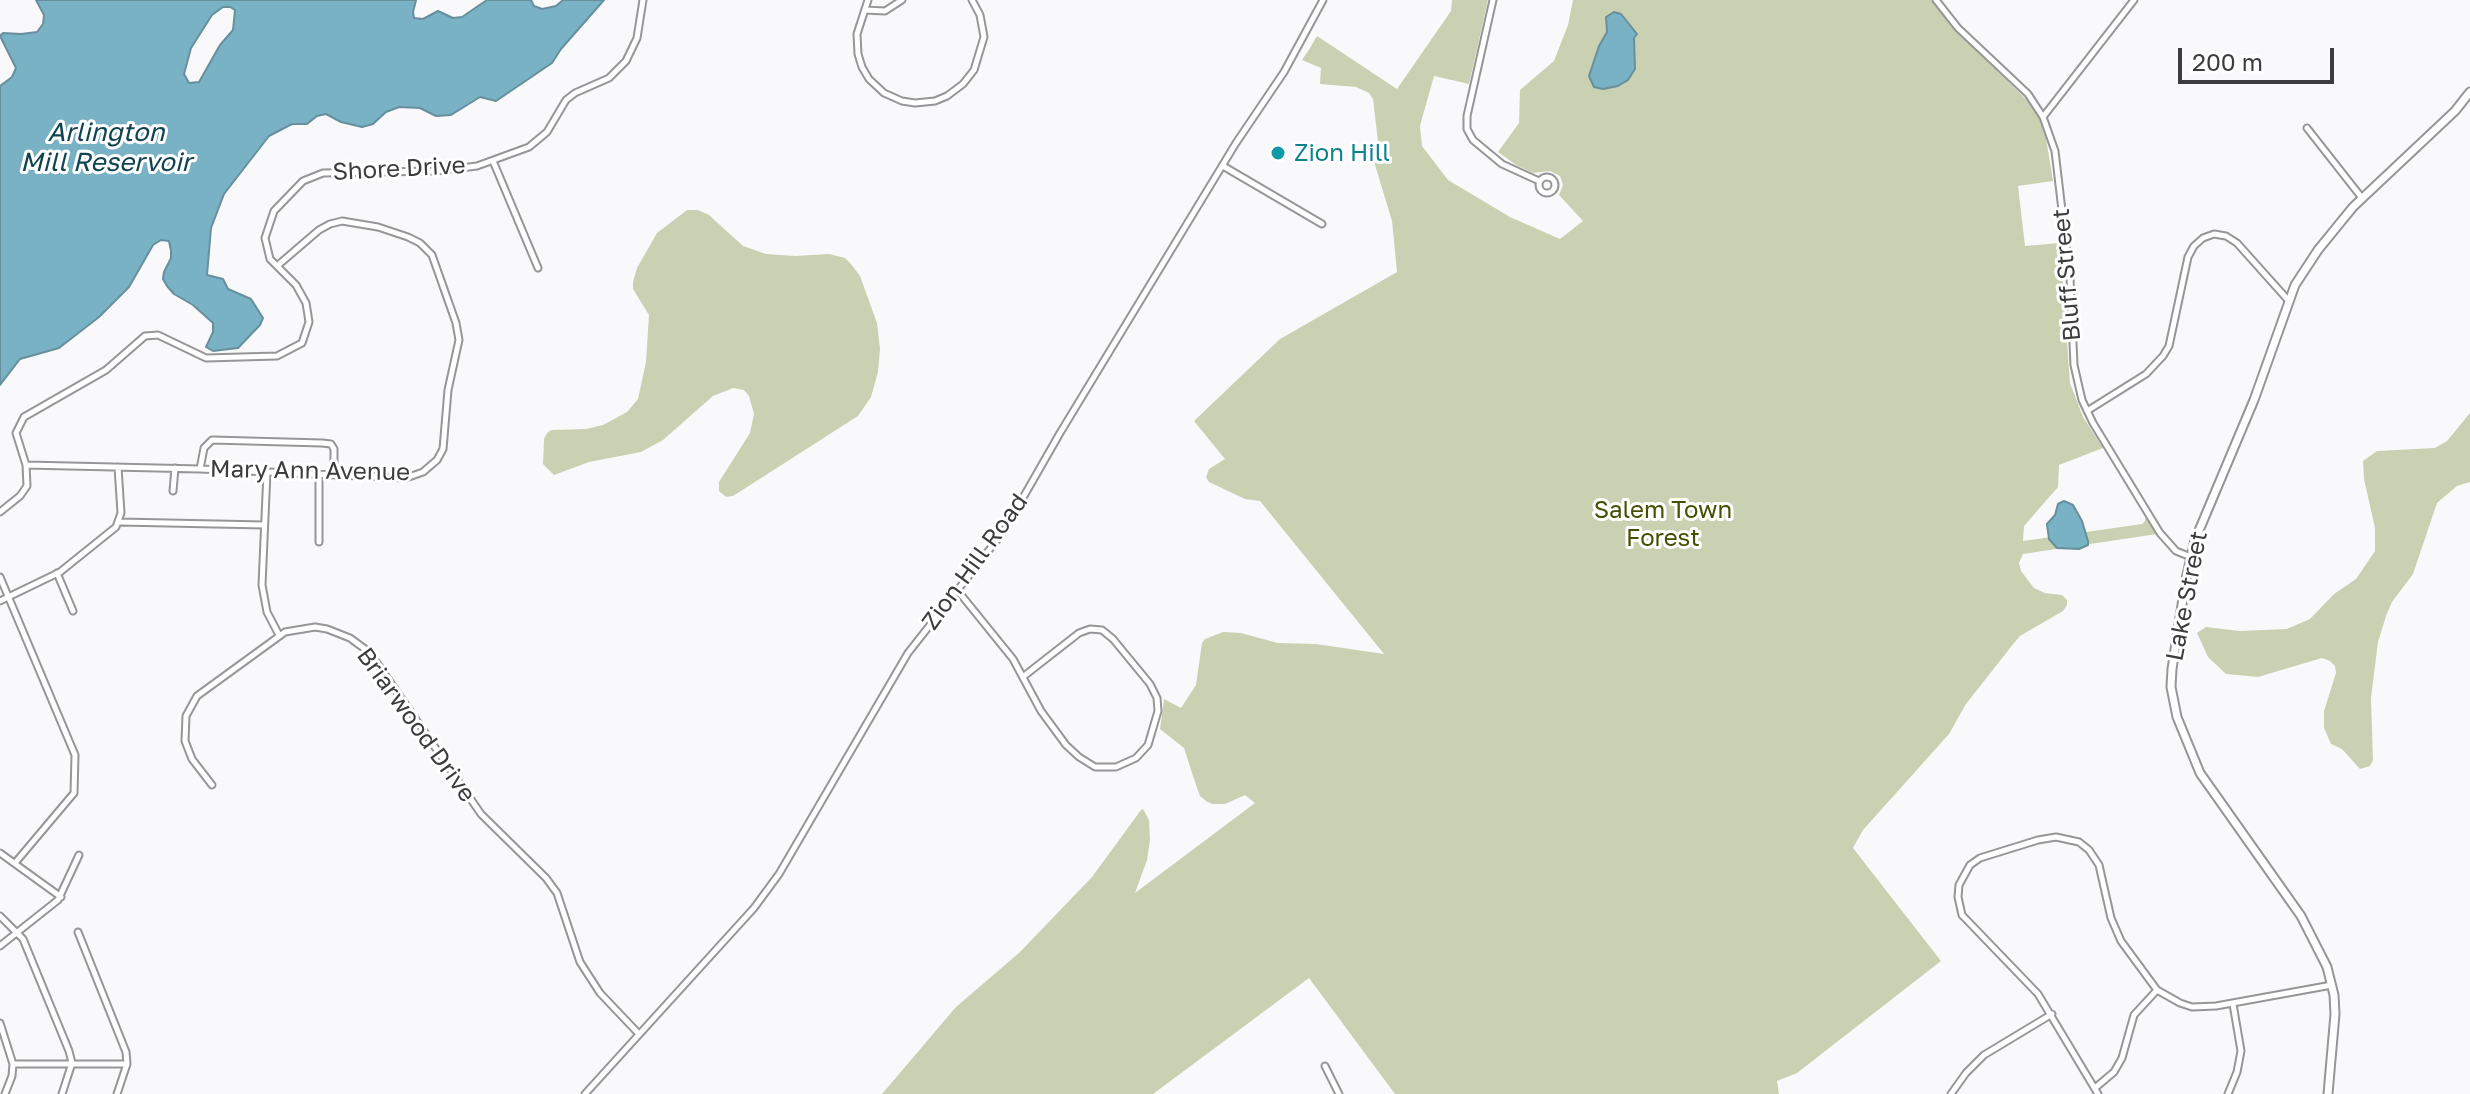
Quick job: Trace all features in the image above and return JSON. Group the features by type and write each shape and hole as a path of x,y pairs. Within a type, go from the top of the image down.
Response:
{"street":[{"name":"Shore Drive","path":"0,512 27,486 26,465 16,433 24,417 106,370 145,336 158,335 206,358 269,357 299,346 308,333 308,309 300,291 277,266 265,247 268,224 286,197 313,175 436,171 477,166 529,147 539,141 566,100 619,71 633,50 643,0"},
{"path":"868,0 857,41 865,73 878,89 889,96 922,103 941,99 958,89 977,65 983,32 980,15 972,0"},
{"path":"865,10 885,11 902,0"},
{"name":"Zion Hill Road","path":"585,1094 754,908 776,878 908,653 1004,531 1060,433 1284,72 1323,0"},
{"path":"1493,0 1467,116 1467,129 1473,140 1502,164 1539,181"},
{"name":"Bluff Street","path":"1936,0 1958,28 2028,94 2043,117 2055,151 2070,278 2074,365 2087,411 2160,533 2176,551 2191,557"},
{"path":"2043,117 2134,0"},
{"name":"Lake Street","path":"2328,1094 2334,1022 2332,985 2322,955 2301,916 2200,773 2177,717 2171,687 2172,669 2191,557 2201,523 2254,400 2288,300 2318,250 2362,198 2455,111 2470,92"},
{"path":"2307,128 2362,198"},
{"path":"493,161 538,268"},
{"path":"1223,166 1322,224"},
{"name":"Mary Ann Avenue","path":"26,465 413,478 437,460 444,443 448,390 458,345 457,328 429,251 413,239 388,230 351,222 330,224 309,237 277,266"},
{"path":"2087,411 2146,374 2163,356 2169,346 2188,257 2203,238 2214,234 2226,236 2237,243 2288,300"},
{"path":"200,469 204,448 208,442 218,440 331,444 335,452 334,475"},
{"path":"118,467 120,522"},
{"path":"173,491 175,468"},
{"path":"267,472 263,593 269,618 279,635"},
{"path":"319,474 319,542"},
{"path":"0,601 57,573 120,522 264,525"},
{"path":"57,573 73,611"},
{"path":"0,577 73,748 76,763 74,793 15,863"},
{"path":"958,591 1024,676 1036,703 1063,741 1089,764 1105,768 1121,766 1136,758 1148,745 1158,711 1157,698 1122,650 1102,630 1090,629 1079,633 1024,676"},
{"name":"Briarwood Drive","path":"212,785 186,747 184,726 189,707 205,688 279,635 303,628 327,629 350,638 365,649 470,799 557,893 580,962 600,993 638,1033"},
{"path":"2157,990 2134,1015 2122,1058 2097,1091 2052,1014 2028,983 1962,915 1958,897 1963,875 1974,862 1990,853 2038,840 2068,838 2079,842 2097,859 2115,930 2157,990 2180,1003 2192,1007 2233,1004 2332,985"},
{"path":"0,853 61,897"},
{"path":"0,946 61,897 79,855"},
{"path":"0,916 18,932 31,954 72,1063 62,1094"},
{"path":"78,932 126,1052 127,1064 117,1094"},
{"path":"2228,1094 2241,1051 2233,1004"},
{"path":"1951,1094 1984,1055 2052,1014"},
{"path":"0,1023 13,1064 5,1094"},
{"path":"13,1064 127,1064"},
{"path":"1325,1066 1339,1094"}],"green space":[{"name":"Salem Town Forest","path":"1452,0 1488,0 1469,84 1434,76 1420,126 1422,146 1448,180 1510,217 1560,239 1583,221 1559,195 1563,185 1560,176 1550,171 1533,173 1498,152 1519,123 1520,90 1554,61 1568,25 1573,0 1932,0 1960,35 2028,101 2038,116 2046,138 2053,181 2018,186 2025,246 2060,243 2070,383 2083,417 2103,448 2059,465 2058,487 2024,526 2023,541 2142,524 2146,515 2157,534 2023,554 2019,563 2021,571 2034,588 2062,595 2067,605 2063,611 2020,636 1966,704 1949,734 1863,830 1853,848 1941,961 1797,1073 1777,1081 1779,1094 1395,1094 1309,978 1153,1094 882,1094 956,1007 1020,952 1092,877 1141,810 1149,820 1150,840 1147,860 1135,893 1255,803 1245,795 1225,804 1206,801 1200,796 1184,748 1160,729 1164,699 1181,708 1196,685 1205,639 1223,632 1241,633 1278,643 1316,644 1384,654 1260,501 1245,499 1209,482 1206,477 1209,469 1225,459 1194,421 1280,339 1397,272 1392,221 1372,155 1378,142 1373,99 1369,93 1356,87 1320,84 1321,68 1302,60 1317,36 1397,89 1451,11"},
{"path":"687,210 698,210 709,215 743,246 766,254 829,254 845,258 851,264 860,276 877,323 880,349 871,397 858,416 733,496 726,497 719,491 719,482 750,433 754,414 749,396 744,390 733,388 713,396 663,440 641,452 589,462 554,475 543,464 547,433 551,430 603,425 627,412 638,399 646,362 649,315 633,289 633,282 637,268 657,233"},
{"path":"2470,413 2470,482 2457,486 2437,503 2413,574 2392,602 2386,616 2378,642 2371,698 2373,760 2370,766 2360,769 2342,749 2331,744 2324,728 2324,711 2336,673 2330,661 2322,658 2258,677 2226,674 2208,657 2197,633 2206,627 2239,631 2287,629 2310,619 2334,594 2356,579 2375,551 2375,528 2363,461 2377,451 2435,448 2447,441"}],"water":[{"name":"Arlington Mill Reservoir","path":"36,0 416,0 414,18 423,19 438,11 453,18 462,17 487,0 531,0 534,6 542,9 556,6 563,0 604,0 552,63 496,101 480,97 451,115 436,116 420,108 399,107 386,112 373,124 362,127 341,122 326,114 317,116 307,124 292,124 269,136 224,194 211,228 207,275 223,279 228,289 251,299 263,318 238,348 213,351 206,347 213,332 213,323 167,286 163,279 171,251 169,241 161,240 153,245 129,287 99,317 59,348 20,359 0,385 0,86 12,77 16,68 0,36 3,33 37,32 43,24 44,15","holes":["223,7 235,10 233,30 220,45 199,82 189,83 184,74 191,48 212,15"]},
{"path":"1614,12 1621,14 1637,34 1634,38 1635,69 1628,80 1603,89 1594,87 1589,76 1607,32 1606,17"},
{"path":"2064,501 2073,505 2082,521 2088,545 2079,549 2057,548 2049,539 2047,524 2055,515 2058,504"}],"place":[{"name":"Zion Hill","path":"1278,153"}]}
